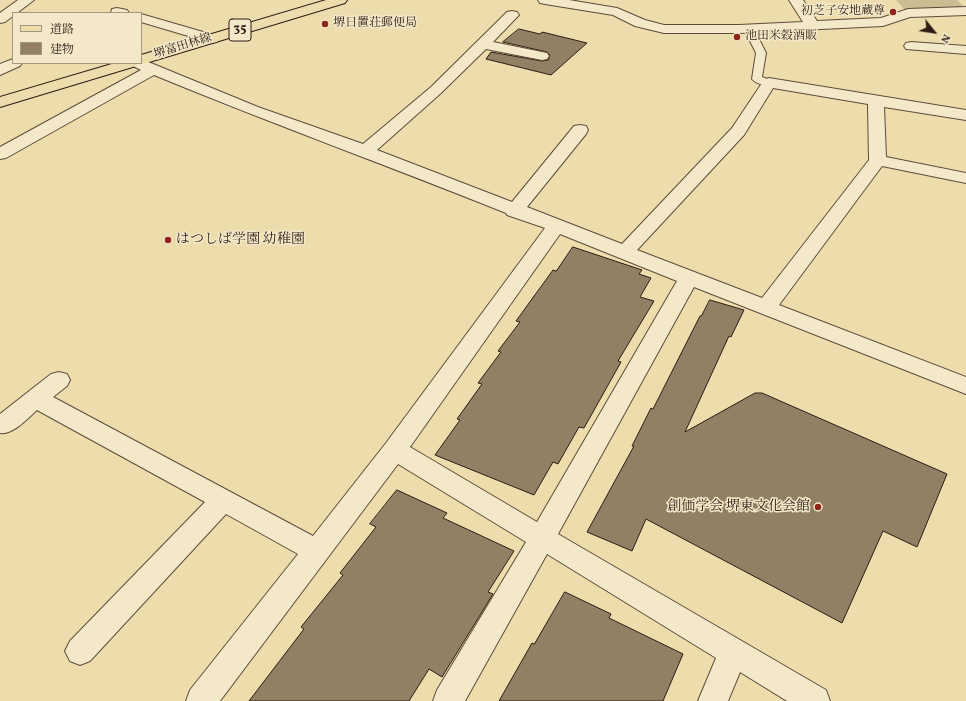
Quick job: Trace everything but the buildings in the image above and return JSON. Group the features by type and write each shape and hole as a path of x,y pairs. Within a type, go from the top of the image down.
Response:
{"main road":[{"name":"堺富田林線","path":"144,64 212,38 340,0"},
{"path":"0,102 128,64"}],"street":[{"path":"0,19 27,0"},
{"path":"545,0 620,6 640,23 664,29 749,29 883,22 908,13 966,11"},
{"path":"796,0 813,26"},
{"path":"365,152 436,90 512,15"},
{"path":"142,18 212,38"},
{"path":"0,24 12,24"},
{"path":"484,44 542,56"},
{"path":"911,46 966,50"},
{"path":"0,70 13,64"},
{"path":"0,154 144,64 252,110 625,252 966,386"},
{"path":"625,252 738,132 769,83 966,115"},
{"path":"766,308 878,160 876,101"},
{"path":"514,210 580,130"},
{"path":"878,160 966,178"},
{"path":"201,701 395,450 556,227"},
{"path":"448,701 689,277"},
{"path":"2,425 37,399 59,380"},
{"path":"37,399 317,551"},
{"path":"395,450 815,701"},
{"path":"80,651 223,500"},
{"path":"713,701 733,652"}],"lane":[{"path":"749,29 761,53 757,79 769,83"}],"shaded area":[{"path":"896,0 957,0 964,7 905,10"}],"place":[{"name":"初芝子安地蔵尊","path":"893,12"},
{"name":"堺日置荘郵便局","path":"325,24"},
{"name":"池田米穀酒販","path":"737,37"},
{"name":"はつしば学園 幼稚園","path":"168,240"},
{"name":"創価学会 堺東文化会館","path":"818,507"}]}
